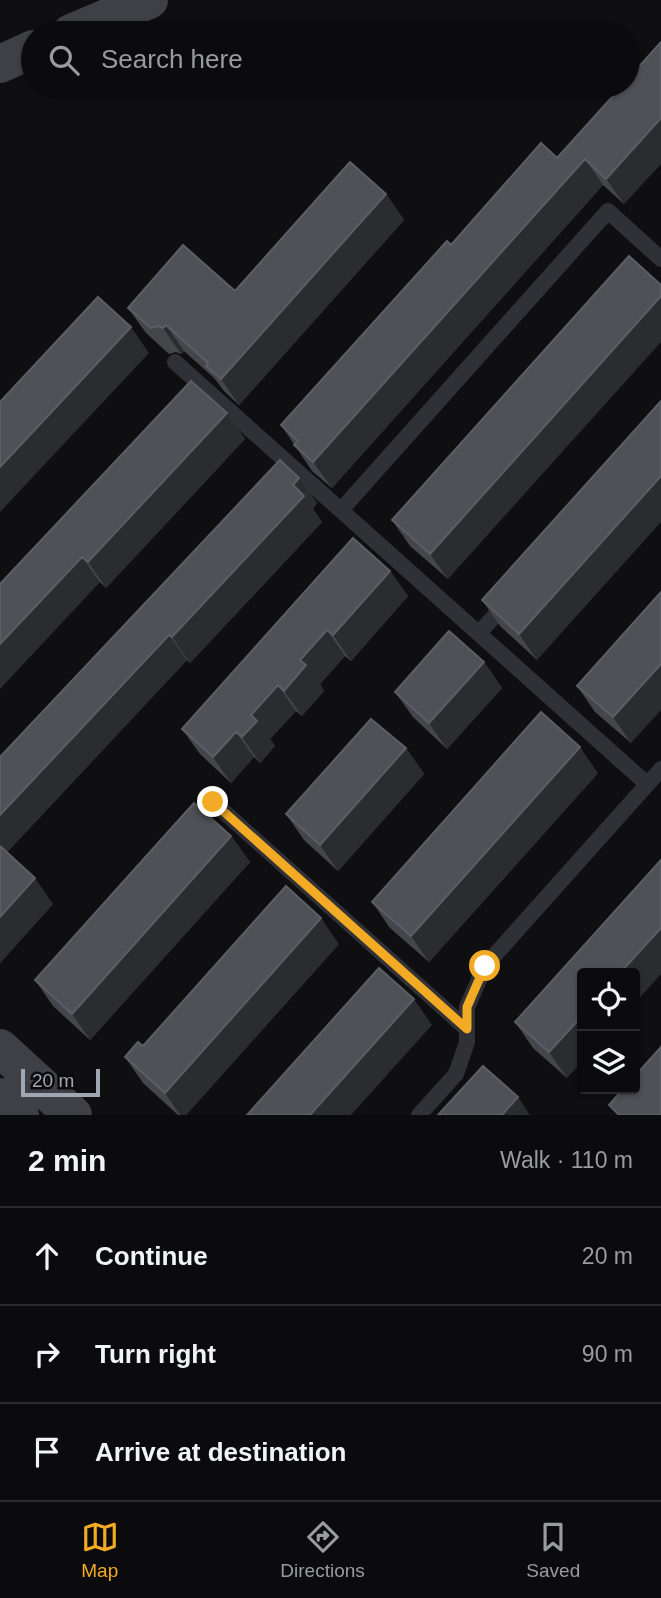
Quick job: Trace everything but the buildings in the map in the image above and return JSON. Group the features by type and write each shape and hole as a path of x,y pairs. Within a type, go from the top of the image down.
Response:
{"main road":[{"path":"99,21 149,0"},
{"path":"0,64 21,54"},
{"path":"0,1048 73,1115"},
{"path":"0,1097 20,1115"}],"lane":[{"path":"341,510 608,211 661,259"},
{"path":"175,362 647,784"},
{"path":"479,633 515,592"},
{"path":"419,1115 456,1074 467,1042 467,1007 485,966 661,769"},
{"path":"177,842 213,802 467,1029"}],"route":[{"path":"213,802 467,1029 467,1007 485,966"}]}
